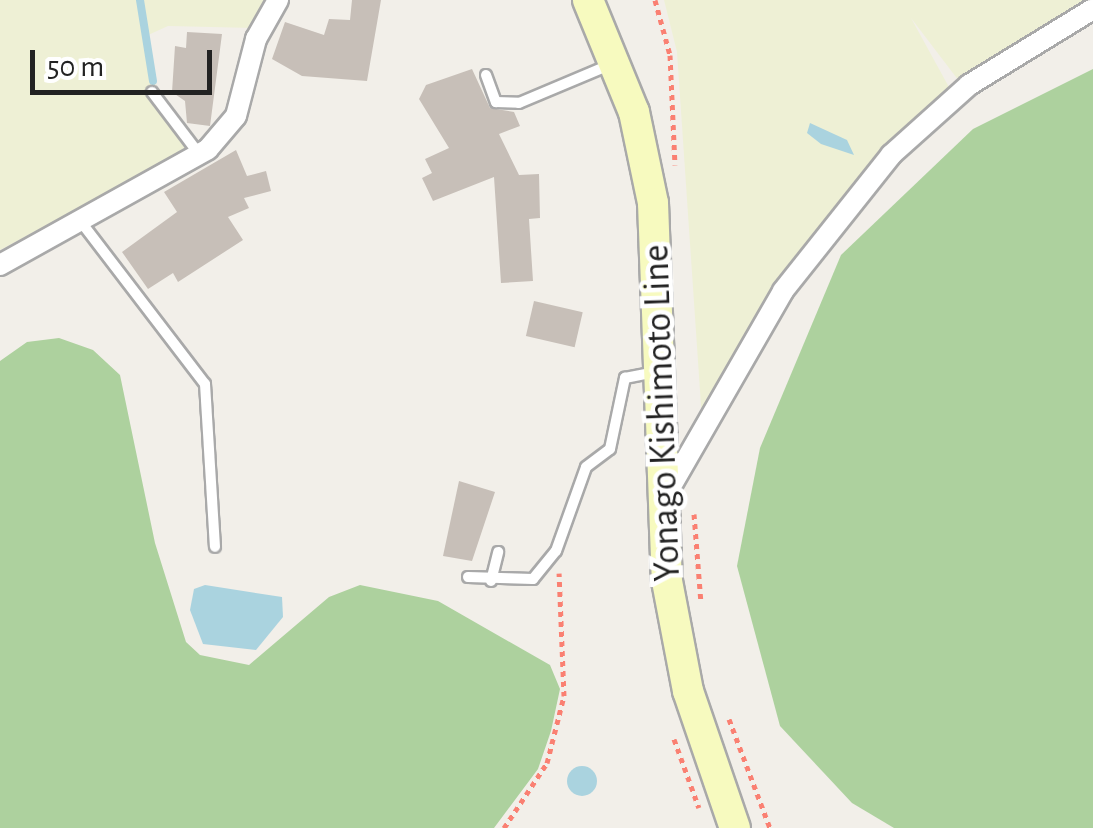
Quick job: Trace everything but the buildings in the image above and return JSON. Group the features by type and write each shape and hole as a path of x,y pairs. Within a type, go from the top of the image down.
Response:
{"main road":[{"name":"Yonago Kishimoto Line","path":"588,0 617,62 653,203 662,502 678,650 735,828"}],"street":[{"path":"0,265 78,218 199,154 236,116 256,39 278,0"},
{"path":"662,502 783,291 891,155 970,85 1093,9"}],"lane":[{"path":"486,75 496,102 519,104 617,62"},
{"path":"152,92 199,154"},
{"path":"78,218 206,384 214,547"},
{"path":"468,577 491,581 532,579 552,556 578,481 610,449 626,378 660,372"},
{"path":"491,581 498,552"}],"path":[{"path":"693,496 702,613"},
{"path":"504,828 547,762 564,696 564,590 552,556"},
{"path":"721,704 770,828"}],"green space":[{"path":"0,0 269,0 254,28 168,26 146,36 156,88 148,94 188,150 0,250"},
{"path":"664,0 1091,0 959,81 911,18 950,89 907,124 795,260 702,420 677,52"},
{"path":"1093,69 1093,828 894,828 852,803 780,726 737,566 760,448 841,255 973,129"},
{"path":"59,338 93,350 120,375 155,543 186,642 200,655 249,665 329,597 360,585 438,601 550,665 560,689 538,769 494,828 0,828 0,361 27,342"}],"water":[{"path":"810,123 847,140 854,155 821,144 807,133"},
{"path":"205,585 282,597 283,617 256,650 203,644 190,610 194,589"},
{"path":"582,766 592,771 597,781 592,791 582,796 572,791 567,781 572,771"}],"waterway":[{"path":"140,0 153,81"}]}
